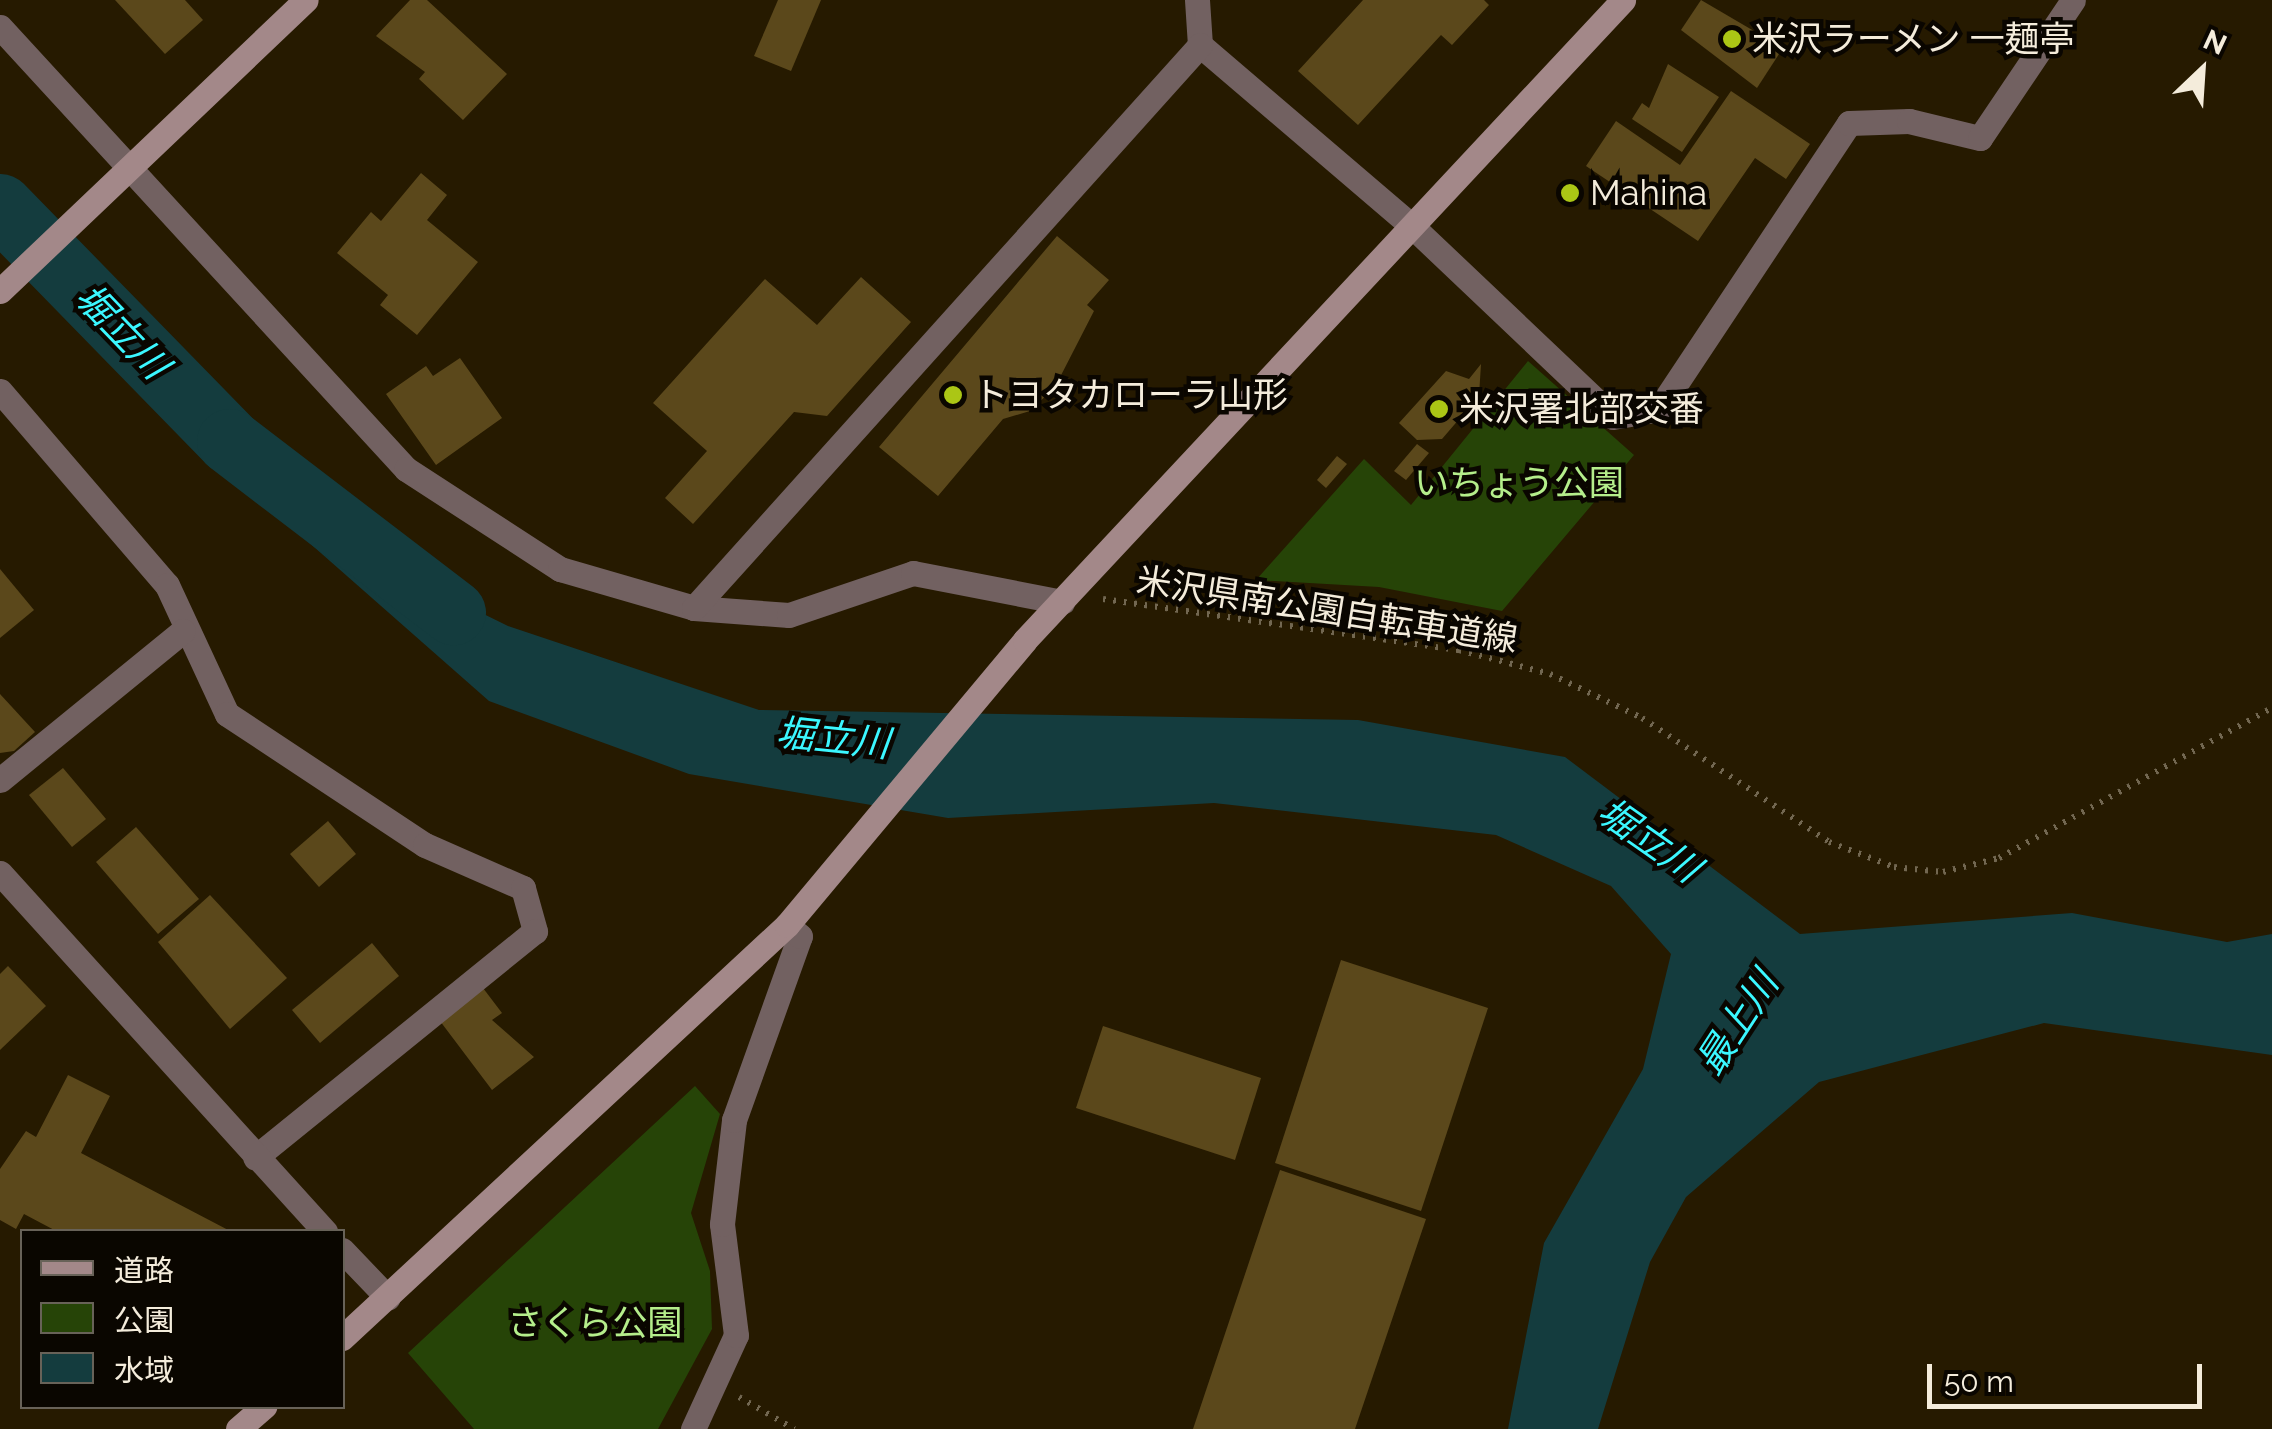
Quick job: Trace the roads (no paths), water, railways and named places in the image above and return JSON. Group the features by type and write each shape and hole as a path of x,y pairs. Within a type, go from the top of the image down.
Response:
{"street":[{"path":"0,291 94,197 306,0"},
{"path":"1197,0 1200,45 1414,228 1613,416 1660,408 1849,123 1909,120 1980,138 2073,0"},
{"path":"345,1335 788,925 1025,640 1074,599 1623,0"},
{"path":"0,26 406,470 560,570 694,608 789,615 913,573 1074,599"},
{"path":"694,608 1200,45"},
{"path":"0,391 167,585 183,631 227,714 425,844 523,888 536,931 255,1158"},
{"path":"0,780 183,631"},
{"path":"0,873 322,1229"},
{"path":"693,1429 736,1335 722,1224 734,1120 800,936 788,925"},
{"path":"345,1253 388,1298"},
{"path":"238,1429 261,1409"}],"water":[{"name":"最上川","path":"272,510 508,626 759,710 1358,720 1565,757 1800,934 2072,913 2227,942 2272,934 2272,1055 2044,1023 1819,1082 1686,1197 1650,1262 1598,1429 1508,1429 1544,1243 1643,1069 1671,954 1611,886 1496,835 1214,803 948,818 689,774 489,701"}],"waterway":[{"name":"堀立川","path":"0,206 229,441 453,612"}],"place":[{"name":"米沢ラーメン 一麺亭","path":"1732,39"},
{"name":"Mahina","path":"1570,193"},
{"name":"トヨタカローラ山形","path":"953,395"},
{"name":"米沢署北部交番","path":"1439,409"}],"park label":[{"name":"いちょう公園","path":"1519,483"},
{"name":"さくら公園","path":"595,1323"}]}
